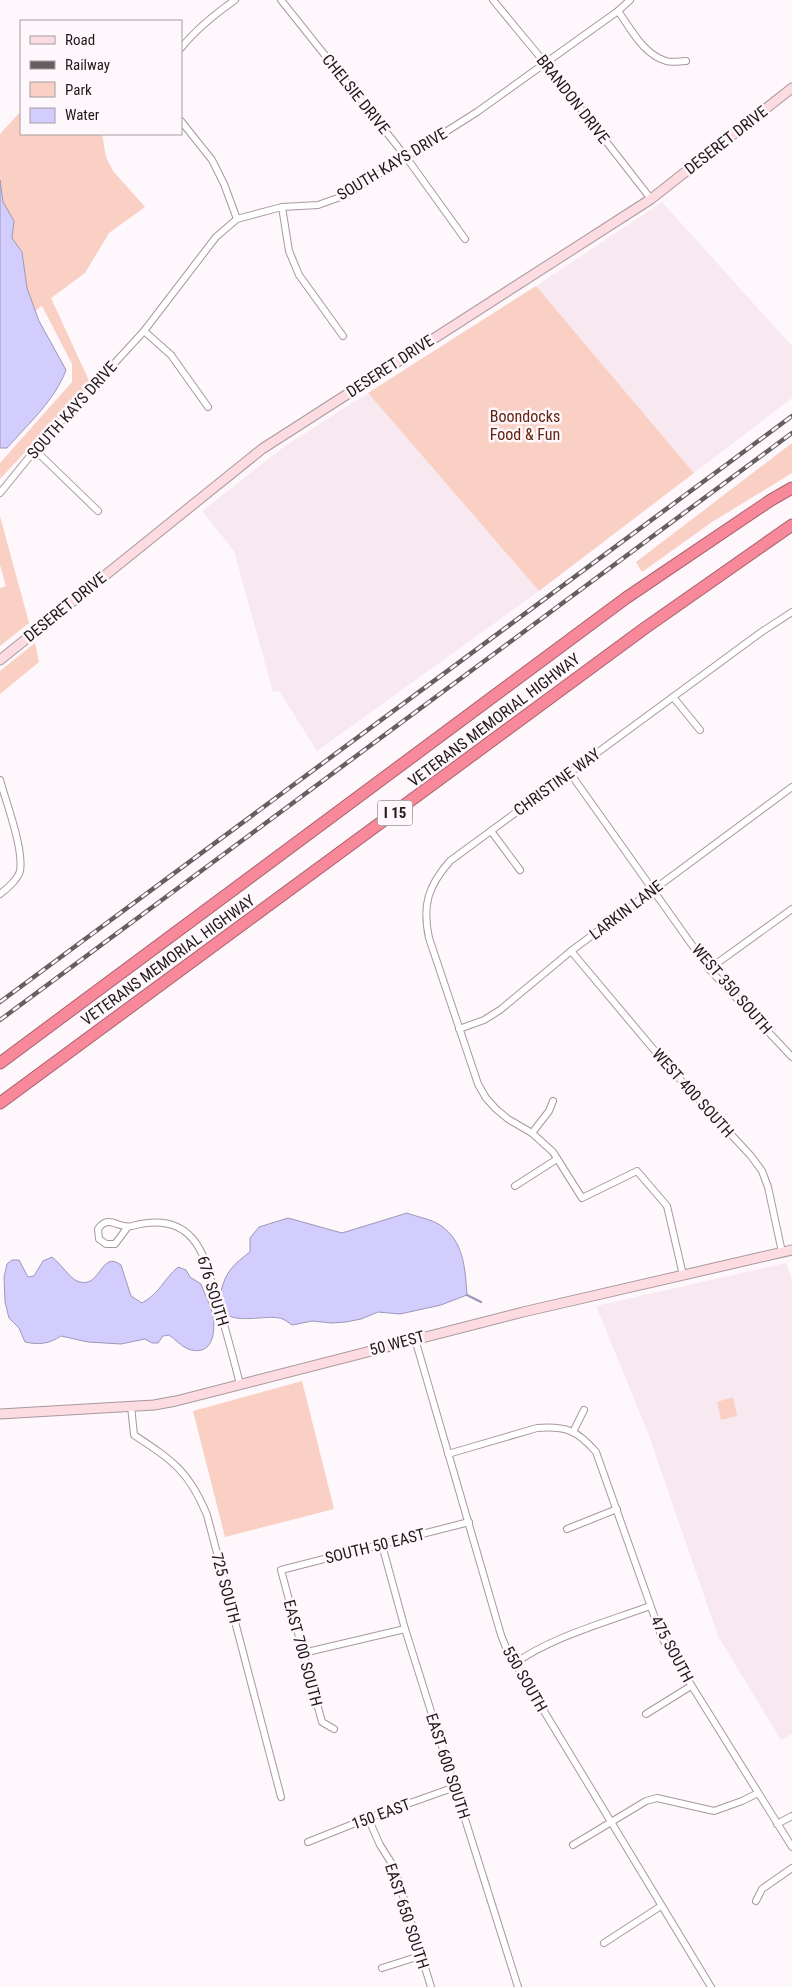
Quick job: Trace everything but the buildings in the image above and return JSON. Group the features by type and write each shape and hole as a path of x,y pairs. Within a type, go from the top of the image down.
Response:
{"highway":[{"name":"VETERANS MEMORIAL HIGHWAY","path":"0,1063 626,598 771,500 792,488"},
{"name":"VETERANS MEMORIAL HIGHWAY","path":"0,1103 645,628 792,526"}],"street":[{"path":"182,47 209,18 235,0"},
{"name":"CHELSIE DRIVE","path":"281,0 406,157 465,239"},
{"name":"BRANDON DRIVE","path":"493,0 545,63 651,199"},
{"name":"SOUTH KAYS DRIVE","path":"0,493 35,450 144,331 216,237 237,219 282,207 318,205 346,195 477,112 618,11 630,0"},
{"path":"618,11 643,46 655,56 668,62 686,61"},
{"name":"DESERET DRIVE","path":"0,660 262,449 651,199 792,88"},
{"path":"182,122 212,160 224,184 237,219"},
{"path":"282,207 289,251 300,275 343,336"},
{"path":"144,331 171,355 208,407"},
{"path":"35,450 98,512"},
{"name":"CHRISTINE WAY","path":"683,1275 667,1206 637,1171 582,1198 553,1152 532,1133 508,1119 486,1098 478,1084 428,938 425,920 426,902 435,880 450,861 760,633 792,612"},
{"path":"673,697 700,730"},
{"name":"WEST 350 SOUTH","path":"570,773 710,969 792,1057"},
{"path":"0,780 19,849 20,872 0,894"},
{"name":"LARKIN LANE","path":"459,1029 484,1020 500,1010 652,889 792,787"},
{"path":"491,831 520,870"},
{"path":"710,969 792,908"},
{"name":"WEST 400 SOUTH","path":"572,951 665,1064 751,1156 762,1171 768,1187 782,1252"},
{"path":"785,1050 791,1044"},
{"path":"532,1133 549,1111 553,1101"},
{"path":"515,1186 557,1159"},
{"name":"676 SOUTH","path":"127,1228 109,1220 98,1229 98,1239 106,1244 115,1244 127,1228 150,1222 160,1222 174,1226 187,1233 200,1249 219,1307 240,1384"},
{"name":"50 WEST","path":"0,1414 131,1406 176,1401 415,1339 792,1250"},
{"name":"550 SOUTH","path":"415,1339 501,1635 514,1664 709,1986"},
{"name":"725 SOUTH","path":"131,1406 134,1435 162,1454 192,1482 207,1515 282,1797"},
{"path":"448,1454 537,1428 552,1427 574,1432 584,1410"},
{"name":"475 SOUTH","path":"574,1432 583,1437 596,1452 662,1638 792,1847"},
{"path":"567,1529 618,1510"},
{"name":"SOUTH 50 EAST","path":"281,1570 469,1522"},
{"name":"EAST 600 SOUTH","path":"382,1545 404,1629 518,1987"},
{"name":"EAST 700 SOUTH","path":"281,1570 322,1722 334,1729"},
{"path":"514,1664 555,1642 650,1606"},
{"path":"303,1652 404,1629"},
{"path":"646,1714 691,1686"},
{"name":"150 EAST","path":"308,1842 455,1787"},
{"path":"573,1845 646,1801 656,1798 714,1812 758,1793"},
{"path":"777,1824 792,1816"},
{"name":"EAST 650 SOUTH","path":"368,1818 380,1845 394,1867 430,1987"},
{"path":"756,1901 762,1888 792,1868"},
{"path":"604,1943 661,1906"},
{"path":"382,1968 420,1956"}],"shaded area":[{"path":"662,202 792,346 792,398 694,473 536,286"},
{"path":"368,393 539,591 317,751 279,691 273,692 234,551 202,511 285,446"},
{"path":"786,1263 792,1280 792,1734 781,1740 718,1636 648,1433 596,1306"}],"green space":[{"path":"20,112 20,135 102,135 106,157 113,171 145,207 109,233 85,273 51,298 90,383 0,479 0,463 72,382 72,364 42,306 35,311 27,288 22,252 12,238 14,221 3,202 0,180 0,134"},
{"name":"Boondocks Food & Fun","path":"536,286 694,473 539,591 368,393"},
{"path":"792,443 792,473 712,522 642,572 636,562"},
{"path":"0,516 29,623 0,646 0,588 6,586 0,565"},
{"path":"35,643 39,662 0,694 0,671"},
{"path":"302,1381 334,1509 225,1537 193,1411"},
{"path":"733,1397 737,1416 721,1420 717,1402"}],"water":[{"path":"0,180 3,202 14,221 12,238 22,252 27,288 39,321 66,370 48,402 7,448 0,448"},
{"path":"407,1213 440,1225 454,1239 462,1256 467,1295 441,1305 400,1314 378,1312 361,1319 332,1323 312,1321 292,1325 281,1318 240,1318 231,1317 224,1312 220,1304 225,1278 235,1264 250,1252 250,1238 259,1227 288,1218 342,1233"},
{"path":"52,1257 74,1279 85,1283 96,1276 109,1262 121,1265 131,1296 142,1303 154,1295 178,1267 186,1270 190,1277 201,1284 211,1309 214,1331 210,1343 202,1350 196,1351 185,1348 169,1335 163,1336 158,1343 152,1343 145,1339 121,1344 88,1342 61,1336 44,1343 25,1342 19,1328 9,1318 5,1302 4,1277 7,1264 12,1260 19,1260 28,1277 34,1276 43,1261"}],"waterway":[{"path":"467,1295 481,1302"}],"railway":[{"path":"0,1002 792,416"},
{"path":"0,1020 792,433"}]}
